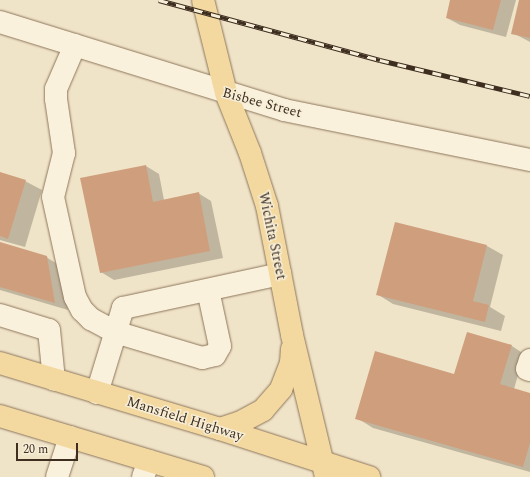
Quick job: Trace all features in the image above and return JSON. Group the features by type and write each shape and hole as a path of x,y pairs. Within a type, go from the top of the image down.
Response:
{"main road":[{"name":"Wichita Street","path":"203,0 226,93 250,153 267,206 292,335 325,470"},
{"path":"220,429 239,423 263,410 282,389 291,363 292,335"},
{"name":"Mansfield Highway","path":"0,363 220,429 325,470 369,477"},
{"path":"0,416 70,437 146,469 203,477"}],"street":[{"name":"Bisbee Street","path":"0,22 284,110 530,160"},
{"path":"75,45 56,89 56,99 64,153 53,197 75,297 82,310 91,319 115,332 202,358 215,355 220,346 208,290"},
{"path":"97,393 123,308 280,274"},
{"path":"0,315 49,330 54,380"},
{"path":"530,360 527,369 530,370"},
{"path":"58,477 70,437"}],"building":[{"path":"450,0 501,0 493,30 446,18"},
{"path":"519,0 530,0 530,38 511,34"},
{"path":"146,165 153,202 199,192 210,251 100,273 80,178"},
{"path":"0,172 26,180 8,239 0,236"},
{"path":"395,222 487,245 473,301 489,305 485,322 376,295"},
{"path":"0,242 47,256 55,303 0,287"},
{"path":"467,332 512,345 500,384 530,393 530,443 523,467 355,419 375,351 454,374"}],"railway":[{"path":"159,0 380,60 530,96"}]}
